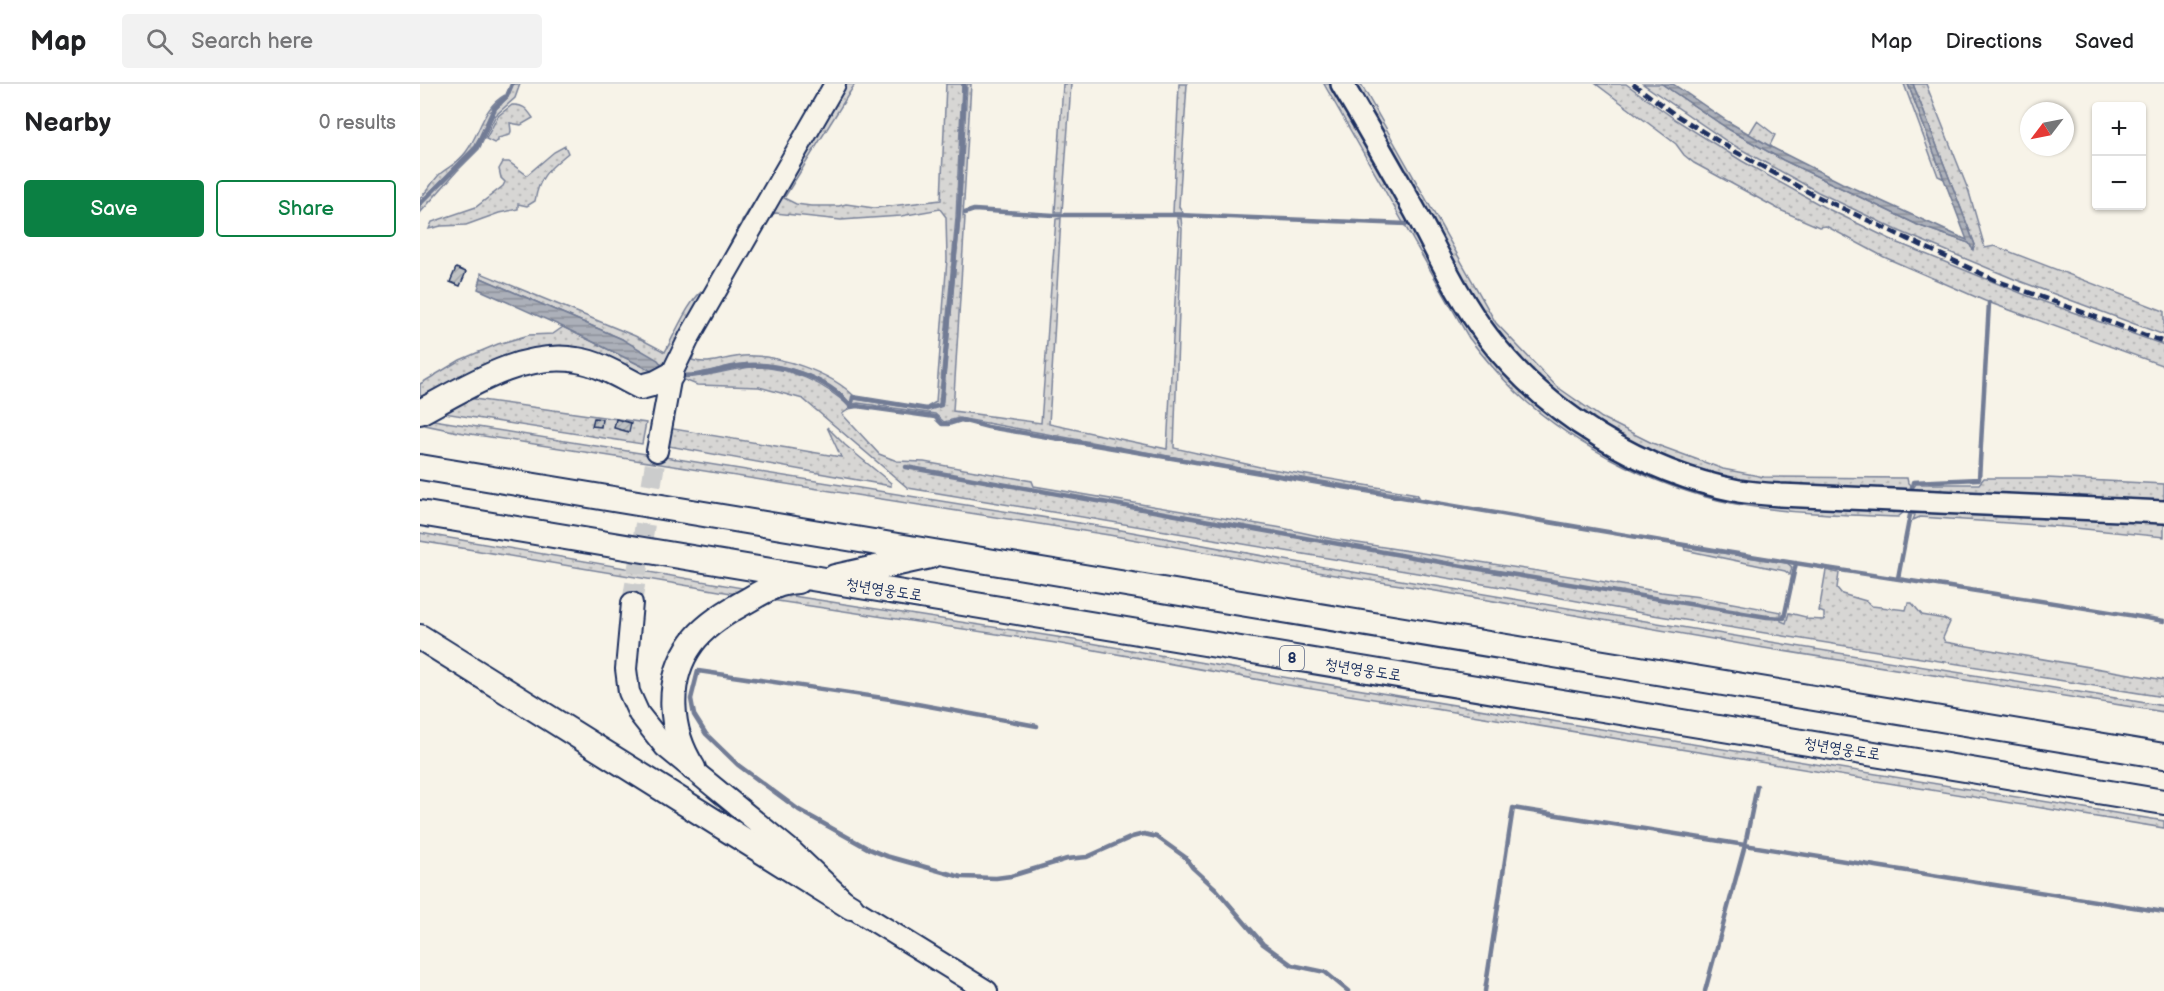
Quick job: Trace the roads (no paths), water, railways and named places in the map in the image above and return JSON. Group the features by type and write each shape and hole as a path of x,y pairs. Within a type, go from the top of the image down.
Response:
{"highway":[{"path":"420,412 489,376 547,359 578,360 641,387 656,383 671,375"},
{"path":"420,467 2164,756"},
{"name":"청년영웅도로","path":"420,513 2164,802"},
{"path":"693,768 682,752 677,737 674,703 678,670 693,642 704,630 732,610 773,586 821,580 942,553"},
{"path":"420,637 850,907"}],"main road":[{"path":"1342,84 1455,286 1488,337 1511,364 1555,405 1588,429 1622,448 1671,471 1740,491 1780,495 2164,512"}],"street":[{"path":"657,451 671,375 696,326 835,84"},
{"path":"632,603 626,669 630,692 639,714 665,747 792,851 850,907 987,991"}],"waterway":[{"path":"420,204 477,147 495,108 507,96 512,84"},
{"path":"851,407 853,397 927,409 941,405 959,212 964,84"},
{"path":"965,213 974,210 1054,215 1177,215 1407,224"},
{"path":"1912,487 1913,482 1979,479 1989,303"},
{"path":"682,376 742,366 771,366 816,380 841,396 851,407 935,417 942,424 961,420 988,427 1449,506 2164,621"},
{"path":"906,467 1468,567 1767,617 1784,618 1796,563"},
{"path":"1898,578 1910,515"},
{"path":"1037,726 890,699 698,671 691,699 694,715 706,734 738,765 799,810 869,849 961,877 996,878 1011,876 1067,859 1087,857 1132,837 1144,834 1157,837 1185,857 1263,944 1292,965 1325,972 1348,991"},
{"path":"1705,991 1745,845 1757,786"},
{"path":"1485,991 1513,808 2164,912"}],"tunnel":[{"path":"632,603 657,451"}],"railway":[{"path":"1633,84 1673,113 1736,152 1810,193 1995,280 2164,342"}]}
